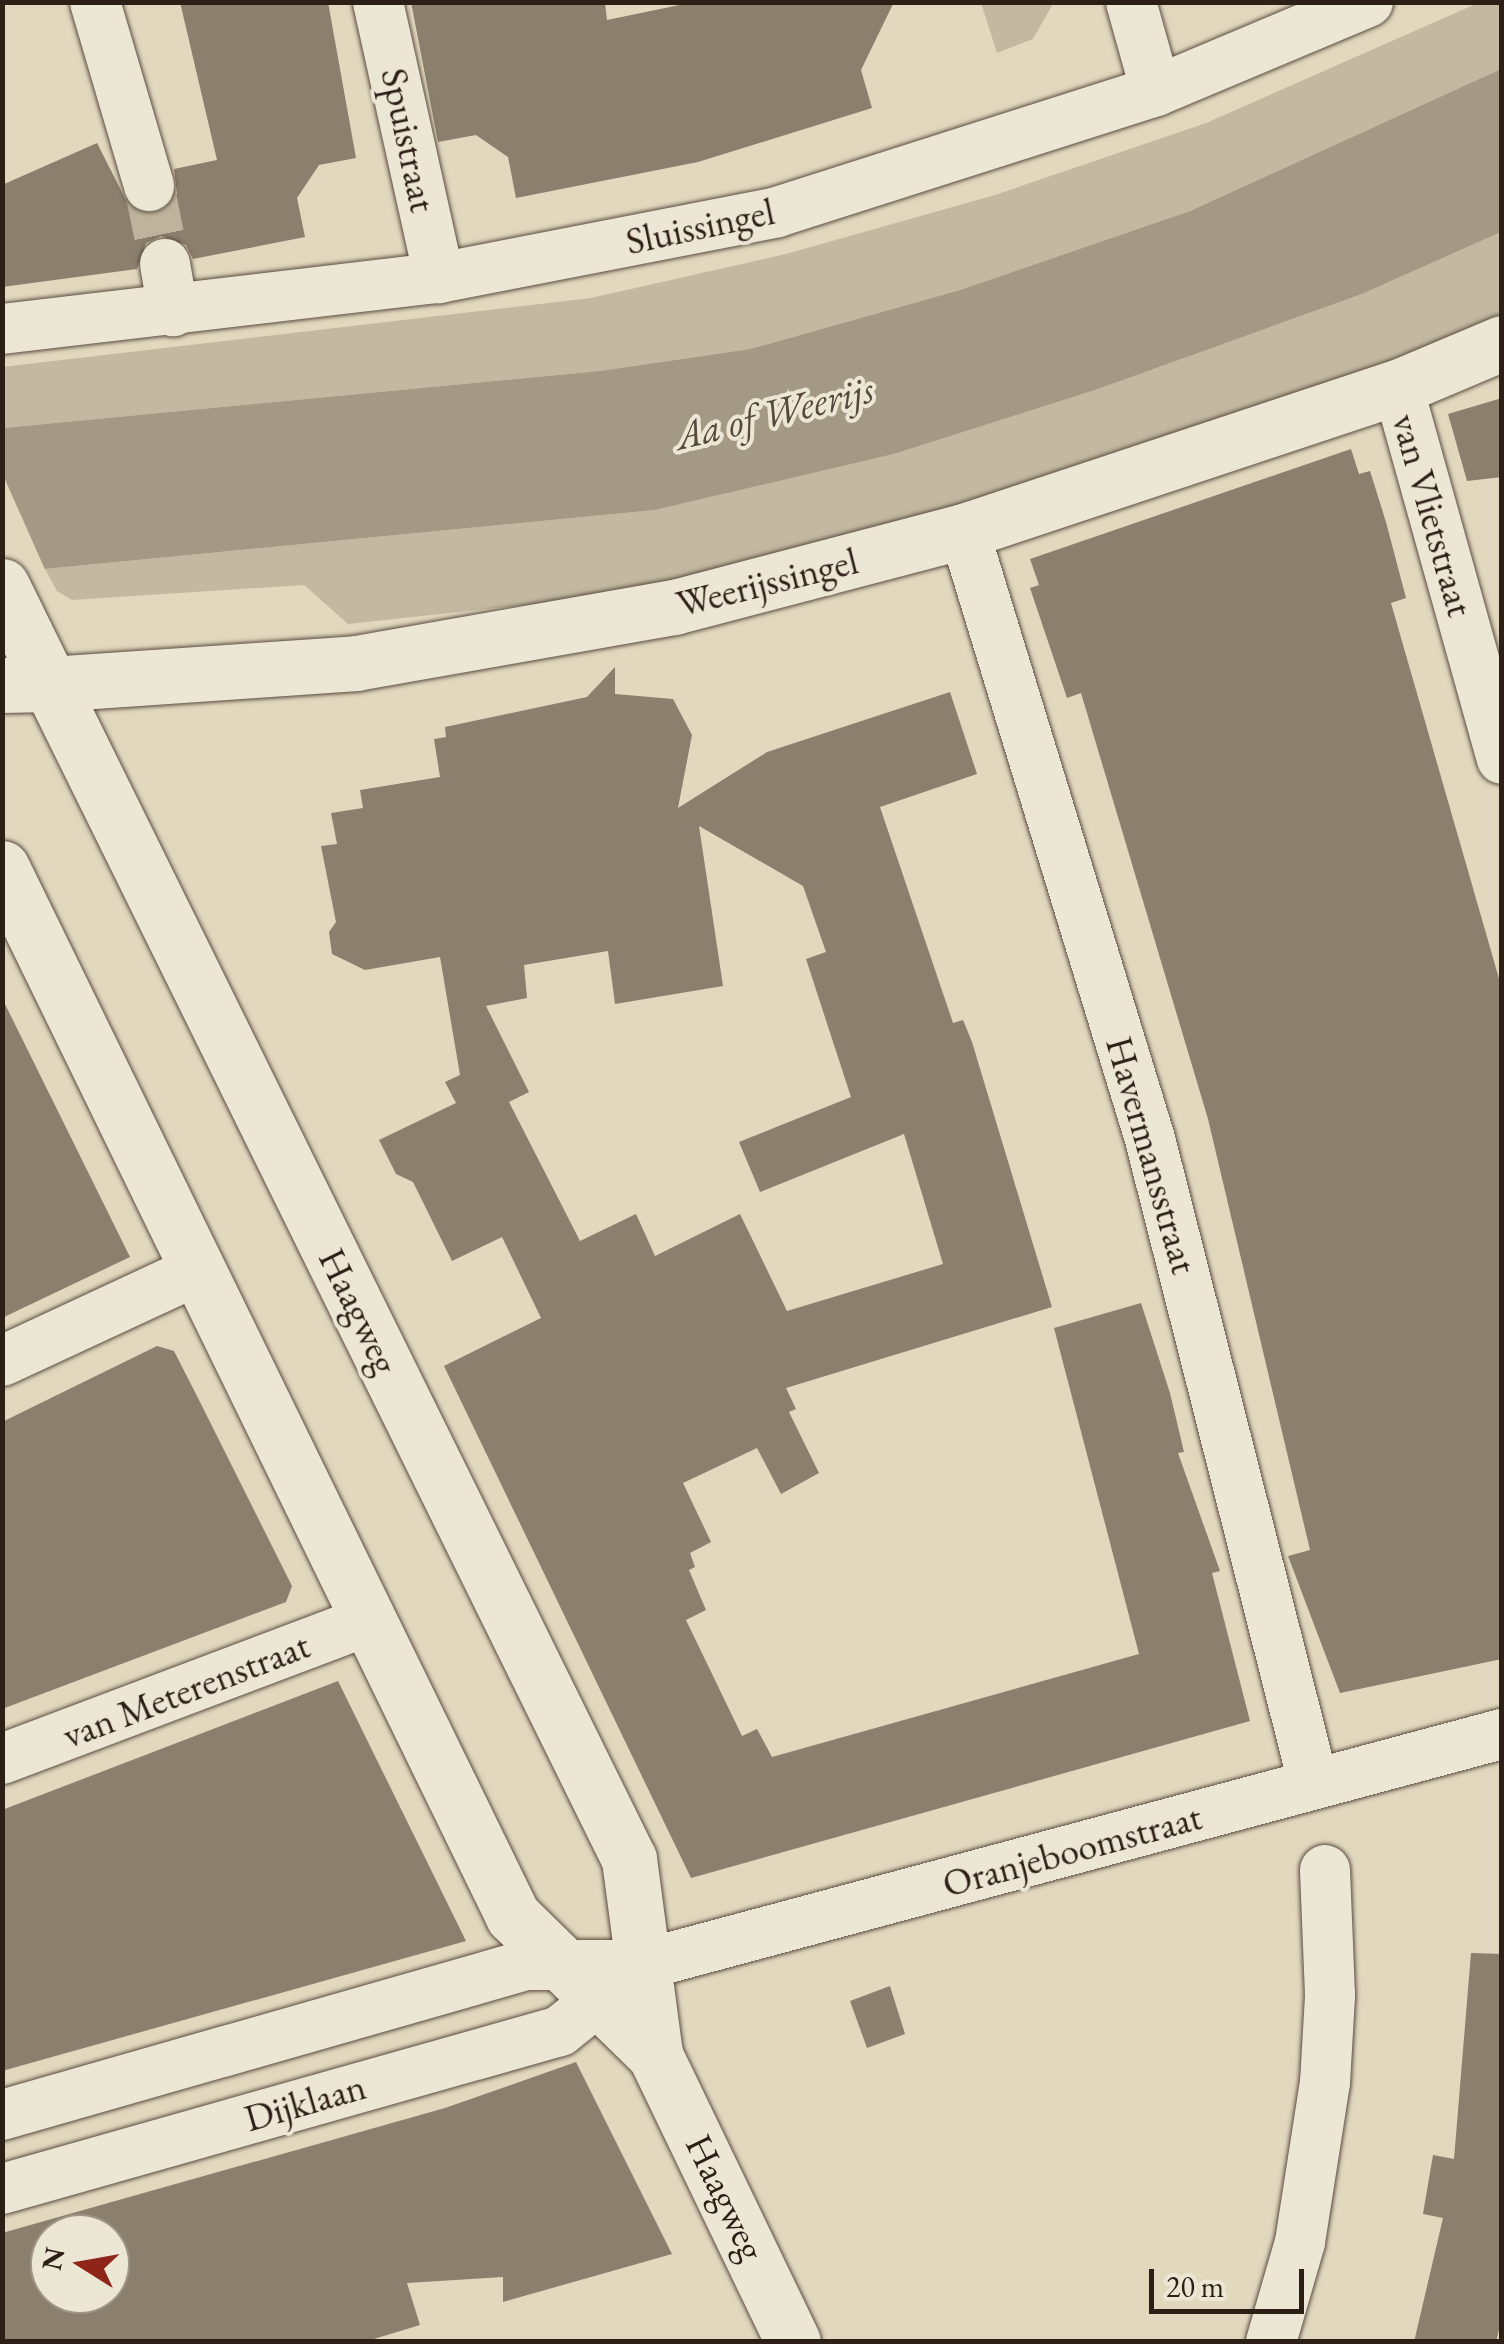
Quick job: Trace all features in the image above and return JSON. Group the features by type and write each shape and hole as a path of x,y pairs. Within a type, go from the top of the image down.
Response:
{"main road":[{"name":"Weerijssingel","path":"26,684 356,663 674,607 964,531 1398,387 1502,343"},
{"name":"Haagweg","path":"6,594 26,684 629,1859 655,2054 793,2342"},
{"name":"Haagweg","path":"2,868 513,1916 655,2054"}],"street":[{"path":"95,2 149,186"},
{"name":"Spuistraat","path":"378,2 439,278"},
{"path":"1131,2 1156,91"},
{"name":"Sluissingel","path":"2,329 169,288 439,278 777,212 1156,91 1368,2"},
{"name":"van Vlietstraat","path":"1398,387 1502,760"},
{"name":"Havermansstraat","path":"964,531 1150,1139 1314,1785"},
{"path":"2,1361 198,1270"},
{"name":"van Meterenstraat","path":"2,1759 369,1620"},
{"name":"Oranjeboomstraat","path":"581,1982 1502,1734"},
{"path":"1271,2342 1300,2242 1326,2083 1330,1995 1325,1870"},
{"name":"Dijklaan","path":"2,2115 526,1965 581,1982 560,2031 2,2189"}],"shaded area":[{"path":"1054,2 1033,39 997,53 981,3"},
{"path":"1478,3 1501,3 1501,69 1190,211 960,290 750,349 600,371 3,428 2,367 591,298 786,254 995,195 1206,123"},
{"path":"1501,232 1501,322 1117,467 673,589 348,624 304,585 72,600 57,591 45,569 655,510 894,454 1098,389 1362,294"}],"water":[{"name":"Aa of Weerijs","path":"1501,69 1501,232 1362,294 1098,389 894,454 655,510 3,573 3,428 600,371 750,349 960,290 1190,211"}],"pier":[{"path":"3,475 47,574 2,578"}],"building":[{"path":"180,2 328,2 356,158 319,165 297,198 305,237 193,259 186,245 161,236 146,243 137,269 2,287 2,185 97,143 129,206 156,214 177,194 174,169 217,160"},
{"path":"411,2 605,2 607,20 694,2 894,2 861,70 872,108 698,162 516,198 508,157 476,135 438,142"},
{"path":"1502,398 1502,477 1467,481 1448,414"},
{"path":"1351,449 1359,474 1370,471 1386,522 1406,598 1391,603 1502,989 1502,1659 1340,1693 1288,1556 1310,1550 1208,1119 1081,693 1067,698 1030,588 1039,585 1030,559"},
{"path":"615,667 615,694 673,699 692,735 678,808 767,752 950,692 977,774 880,807 953,1023 963,1020 972,1042 1052,1307 786,1388 796,1409 789,1412 819,1473 781,1494 757,1448 683,1483 711,1542 690,1553 695,1567 689,1570 706,1610 686,1620 742,1736 757,1729 772,1757 1139,1654 1054,1328 1141,1303 1170,1393 1184,1452 1178,1453 1220,1571 1212,1573 1250,1721 691,1878 444,1366 541,1318 502,1237 452,1261 413,1182 396,1174 379,1140 456,1103 445,1082 460,1075 440,957 365,970 332,954 329,932 336,922 321,846 337,844 331,813 363,808 360,790 440,777 434,739 446,737 445,727 587,697","holes":["699,826 803,886 826,952 806,959 851,1097 739,1142 760,1192 904,1134 943,1264 787,1311 740,1214 655,1256 636,1214 580,1241 509,1102 529,1092 486,1006 527,998 524,965 608,951 615,1004 723,986"]},
{"path":"2,998 130,1257 2,1318"},
{"path":"157,1346 174,1351 199,1400 292,1586 286,1602 2,1709 2,1422"},
{"path":"338,1681 466,1941 2,2071 2,1810"},
{"path":"1471,1953 1502,1954 1502,2317 1496,2342 1414,2342 1443,2218 1423,2214 1433,2155 1454,2159"},
{"path":"890,1986 905,2034 867,2048 850,2001"},
{"path":"576,2062 672,2254 503,2302 503,2277 407,2283 420,2325 364,2342 2,2342 2,2233 30,2225 30,2314 130,2314 130,2214 69,2214 445,2108"}],"tunnel":[{"path":"149,186 165,264"}]}
